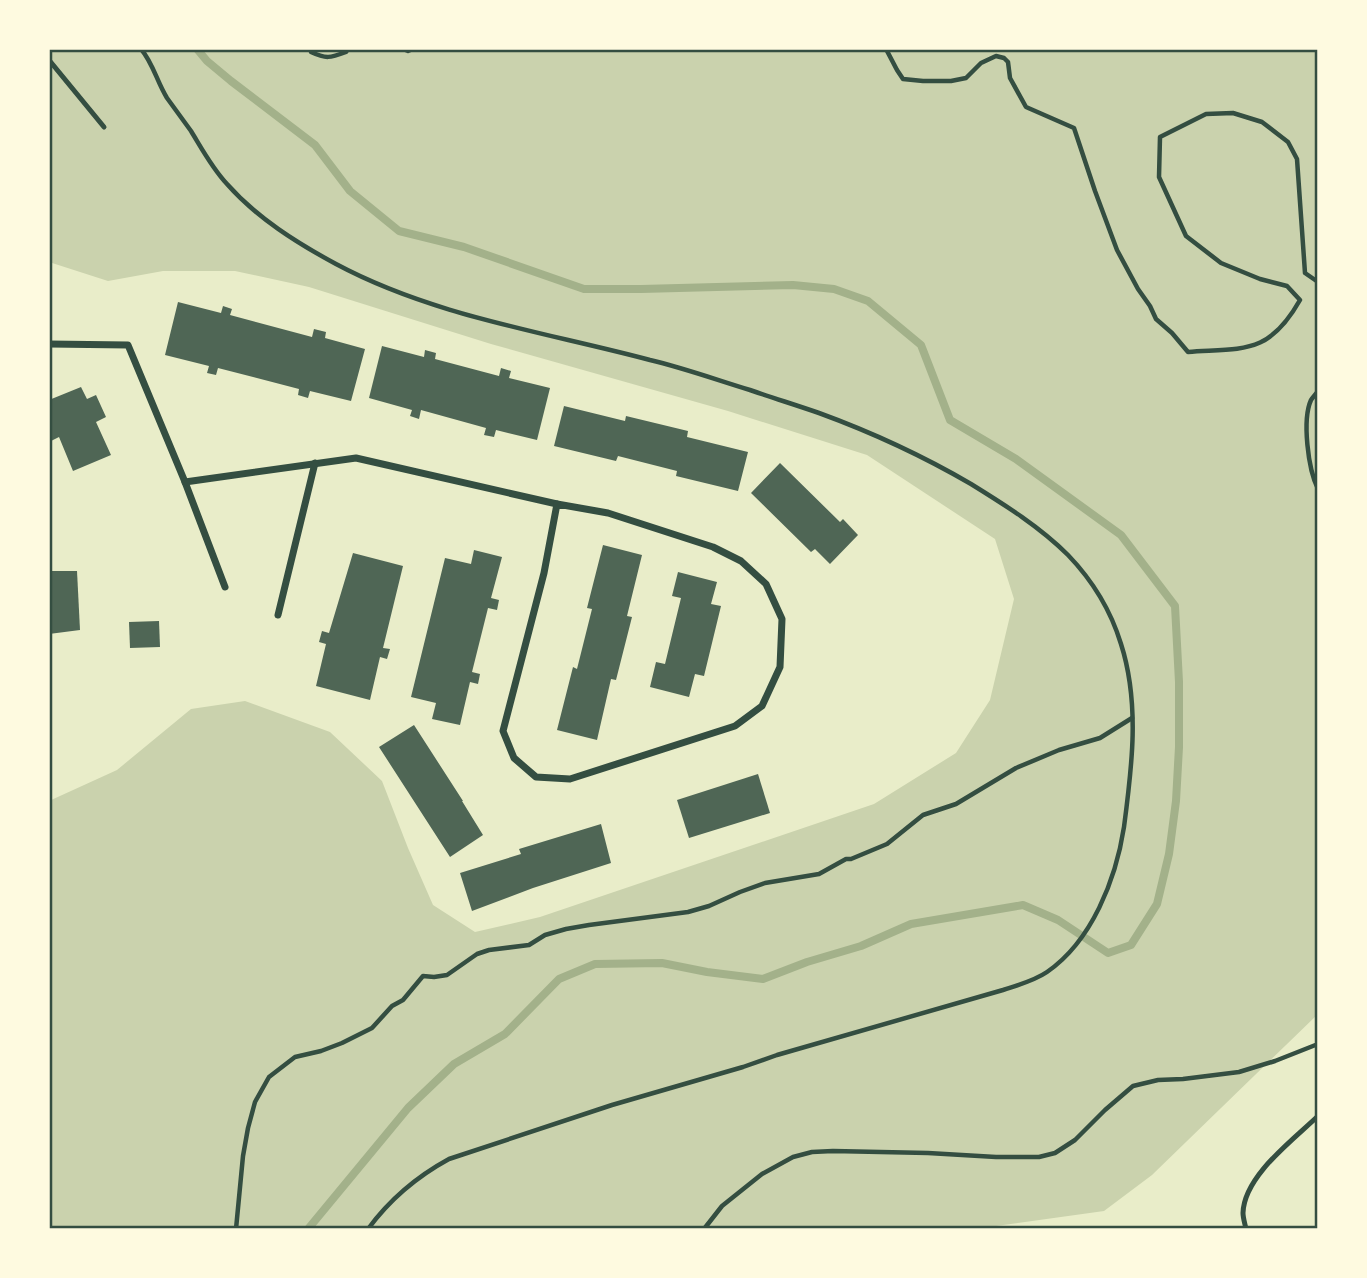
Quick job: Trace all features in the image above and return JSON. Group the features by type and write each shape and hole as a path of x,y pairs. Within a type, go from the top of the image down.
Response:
{"street":[{"path":"49,344 128,345 225,587"},
{"path":"185,482 356,458 608,513 713,547 741,561 766,584 782,620 780,667 762,706 735,726 570,779 536,777 514,758 503,731 544,573 557,504"},
{"path":"278,615 315,463"}],"lane":[{"path":"49,60 104,127"},
{"path":"1246,1229 1243,1213 1249,1189 1262,1170 1318,1116"}],"path":[{"path":"141,49 165,95 226,183 265,219 306,247 387,287 452,310 559,339 668,364 819,413 934,464 1000,502 1034,526 1070,557 1093,585 1106,607 1122,645 1129,674 1132,699 1131,762 1122,838 1115,871 1096,915 1074,945 1047,972 1021,984 612,1105 449,1159 413,1182 381,1212 368,1229"},
{"path":"311,49 310,52 330,58 348,49"},
{"path":"403,49 413,49"},
{"path":"886,49 903,79 923,81 966,78 981,63 996,56 1004,58 1010,78 1026,107 1074,128 1117,250 1156,319 1188,352 1246,348 1267,341 1289,319 1300,300 1287,286 1260,279 1221,263 1186,236 1159,177 1160,137 1206,114 1233,113 1262,122 1288,142 1297,159 1305,274 1318,282"},
{"path":"1318,391 1310,401 1307,450 1318,489"},
{"path":"236,1229 247,1128 255,1102 269,1077 295,1057 321,1051 372,1028 423,976 447,975 477,954 529,945 545,935 566,929 688,912 765,883 819,874 846,859 887,844 923,815 956,804 1016,768 1059,750 1100,738 1132,717"},
{"path":"704,1229 722,1206 761,1174 802,1154 878,1151 1039,1157 1055,1153 1075,1140 1133,1086 1158,1080 1238,1072 1318,1044"}],"green space":[{"path":"49,49 1318,49 1318,1014 1152,1175 1104,1211 974,1229 49,1229 49,801 117,770 191,709 245,701 330,732 382,781 433,905 475,932 540,917 874,804 956,753 990,700 1014,599 995,539 867,455 728,411 491,344 309,287 235,271 163,271 108,281 49,262"}],"building":[{"path":"178,302 221,313 223,306 232,309 230,315 312,337 314,329 326,332 325,338 365,349 351,401 310,391 308,398 298,395 299,389 218,368 216,375 207,373 209,366 165,355"},
{"path":"382,346 424,357 425,350 436,353 435,359 499,376 501,368 511,371 509,378 550,388 537,440 496,430 494,437 484,435 486,428 421,410 419,419 410,416 412,410 369,398"},
{"path":"81,387 87,399 96,395 106,417 96,422 111,455 73,471 59,437 51,441 49,400"},
{"path":"564,406 625,421 626,416 688,431 687,437 748,452 738,491 676,476 677,471 618,456 616,461 554,446"},
{"path":"780,463 840,522 843,519 858,535 830,564 815,549 811,552 751,493"},
{"path":"603,545 642,555 627,616 632,617 616,680 611,679 597,740 557,730 573,667 577,669 592,609 587,608"},
{"path":"474,550 502,557 491,598 499,600 497,610 488,608 472,672 480,674 478,684 470,682 460,725 432,719 436,703 411,697 445,558 471,564"},
{"path":"353,553 403,566 383,648 390,649 387,659 380,657 370,700 316,686 326,644 319,642 322,631 329,633"},
{"path":"49,571 77,571 80,630 49,634"},
{"path":"678,572 717,582 711,604 721,606 704,676 695,674 689,697 650,687 656,662 665,664 681,598 672,596"},
{"path":"159,621 160,647 130,648 129,622"},
{"path":"414,725 483,835 450,857 379,747"},
{"path":"758,774 770,813 689,838 677,800"},
{"path":"601,824 611,863 472,911 460,873 521,854 519,849"}],"waterway":[{"path":"197,49 231,81 315,145 350,191 399,231 464,247 584,289 793,285 834,289 868,301 921,345 950,420 1016,459 1121,535 1175,606 1179,682 1176,801 1169,854 1157,904 1131,945 1108,953 1058,920 1023,905 911,924 861,946 763,979 662,963 595,964 559,979 505,1034 454,1064 408,1108 308,1229"}]}
